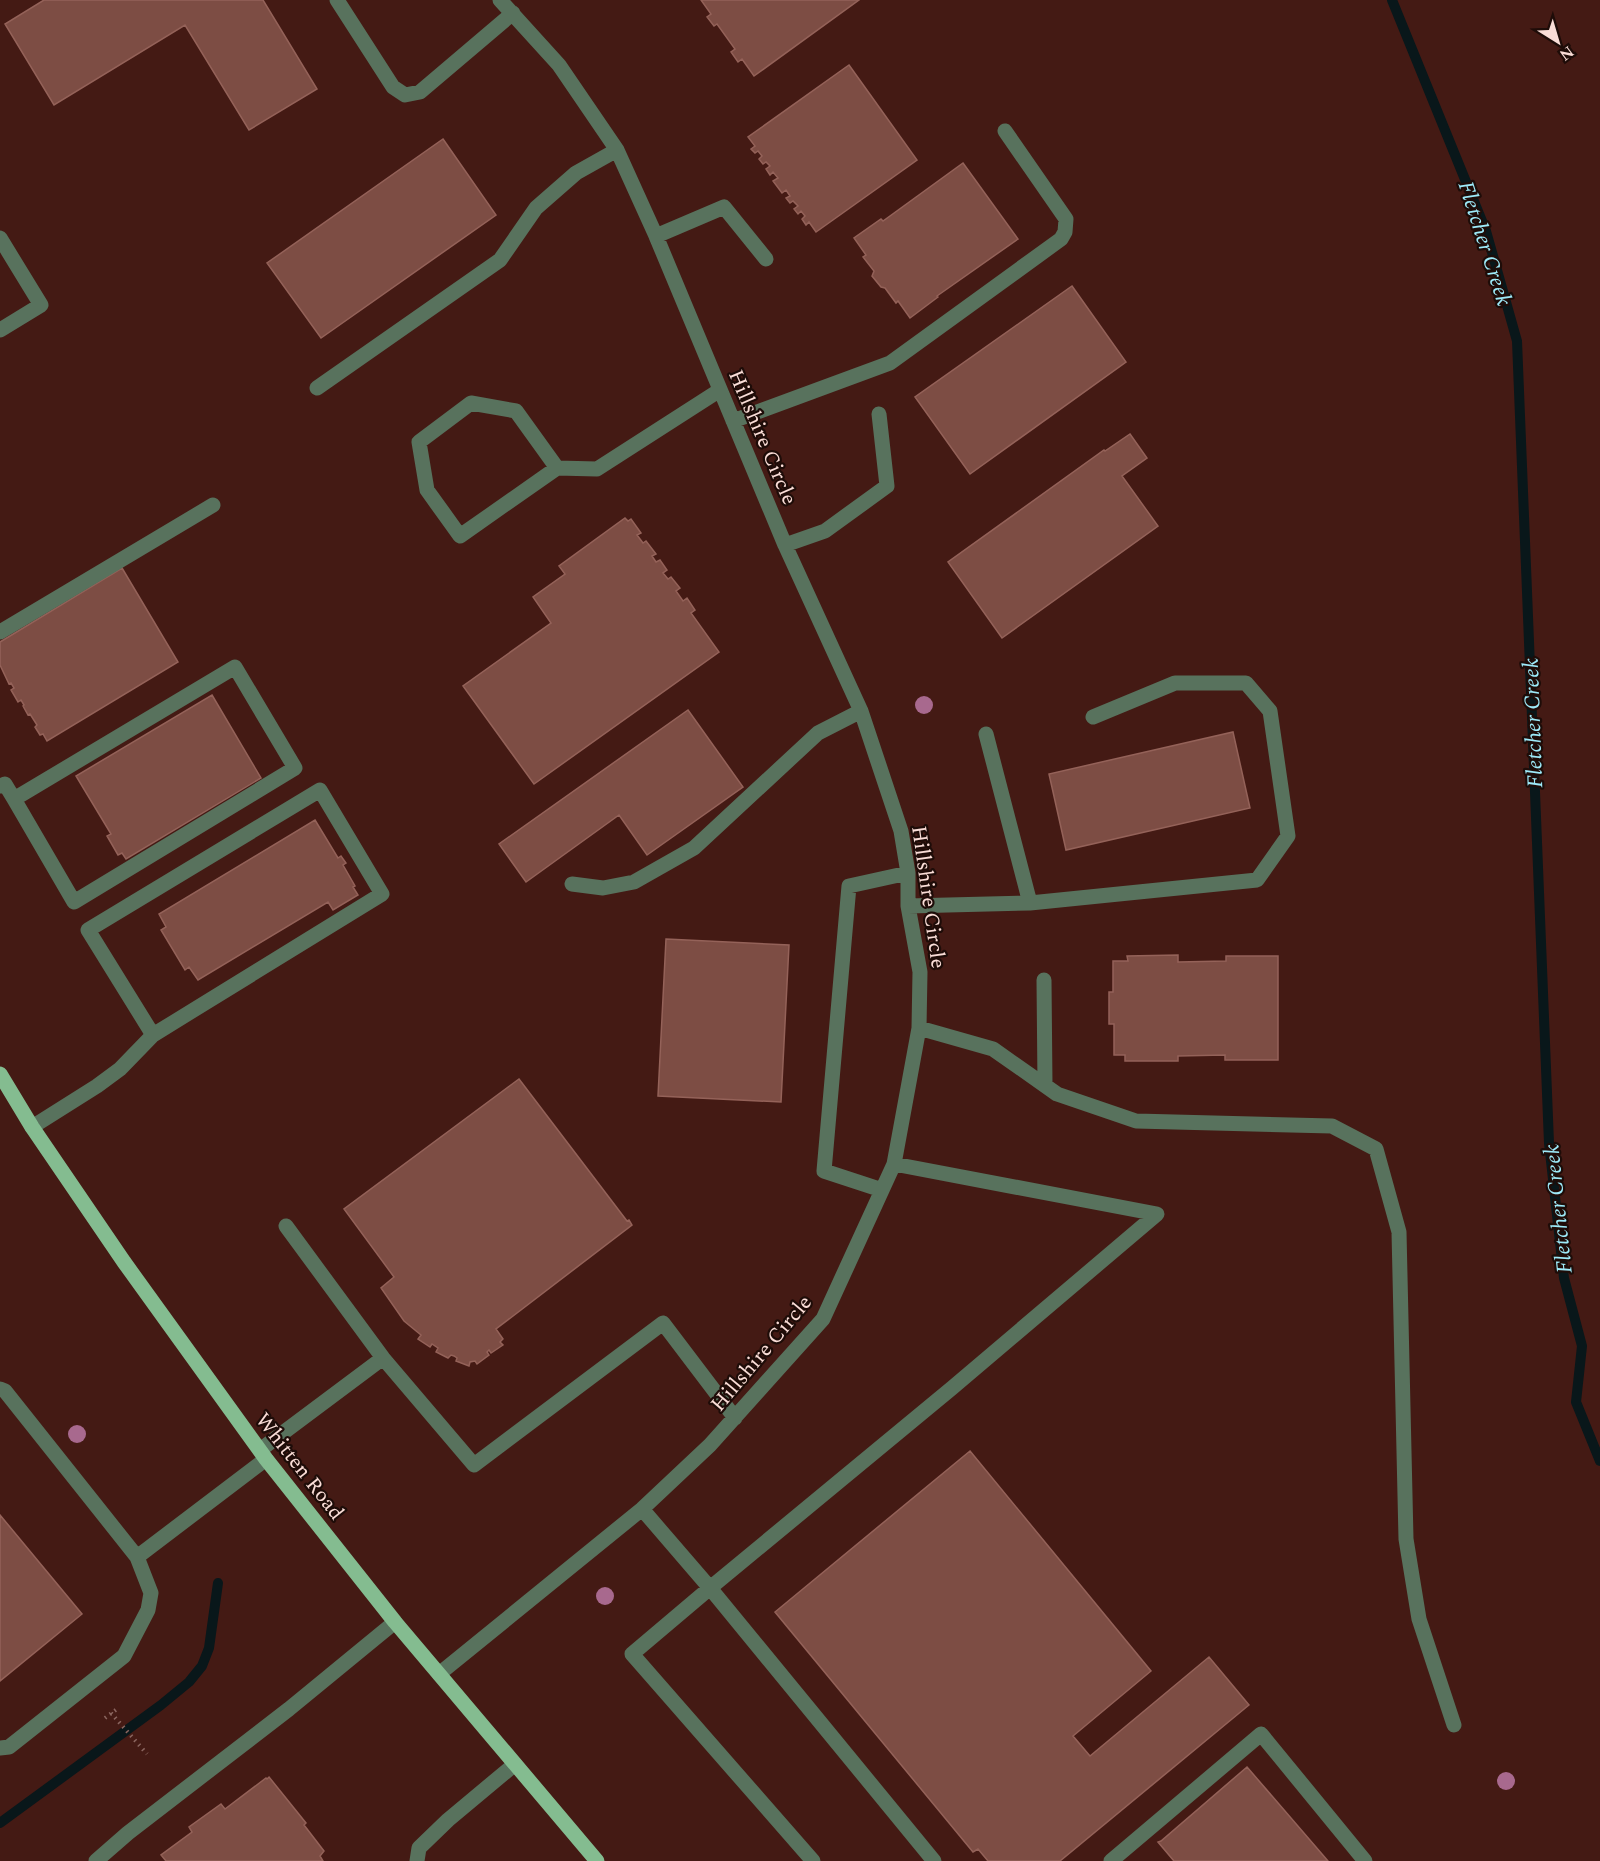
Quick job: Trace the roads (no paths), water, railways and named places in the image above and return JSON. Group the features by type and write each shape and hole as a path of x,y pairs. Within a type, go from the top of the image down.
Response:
{"main road":[{"name":"Whitten Road","path":"0,1074 32,1127 124,1262 263,1455 395,1622 597,1861"}],"street":[{"path":"337,0 393,87 405,94 420,92 513,13"},
{"name":"Hillshire Circle","path":"439,1674 642,1509 710,1446 823,1319 894,1164 919,1028 920,972 908,906 908,873 901,831 861,711 785,545 618,150 559,66 500,0"},
{"path":"733,421 890,363 1061,239 1065,232 1066,219 1005,130"},
{"path":"317,388 500,260 536,208 576,173 618,150"},
{"path":"656,236 724,207 766,259"},
{"path":"0,330 41,305 2,244"},
{"path":"557,468 516,411 471,403 419,442 427,490 460,536 557,468 597,469 720,390"},
{"path":"785,545 825,531 886,486 879,414"},
{"path":"0,632 213,505"},
{"path":"2,781 74,902 295,768 235,667 14,799"},
{"path":"908,906 1030,903 1257,880 1288,836 1270,711 1246,682 1175,683 1092,717"},
{"path":"572,884 603,888 634,882 694,848 818,733 861,711"},
{"path":"986,734 1030,903"},
{"path":"32,1127 120,1069 153,1035 382,894 320,790 88,930 153,1035"},
{"path":"882,1190 824,1171 849,886 908,873"},
{"path":"1044,980 1045,1085"},
{"path":"919,1028 993,1049 1057,1094 1136,1121 1332,1126 1376,1149 1399,1232 1406,1539 1419,1619 1454,1725"},
{"path":"813,1861 632,1654 952,1388 1156,1214 894,1164"},
{"path":"286,1226 383,1359 474,1465 663,1323 735,1418"},
{"path":"137,1557 383,1359"},
{"path":"0,1389 5,1391 137,1557 150,1593 148,1610 123,1656 9,1747 0,1748"},
{"path":"642,1509 710,1588 934,1861"},
{"path":"96,1861 289,1710 395,1622"},
{"path":"1111,1861 1261,1734 1365,1861"},
{"path":"417,1861 419,1848 448,1820 515,1764"}],"waterway":[{"name":"Fletcher Creek","path":"1392,0 1486,231 1517,341 1549,1143 1564,1278 1582,1346 1576,1402 1600,1461"},
{"path":"0,1823 189,1682 202,1666 209,1648 218,1583"}]}
